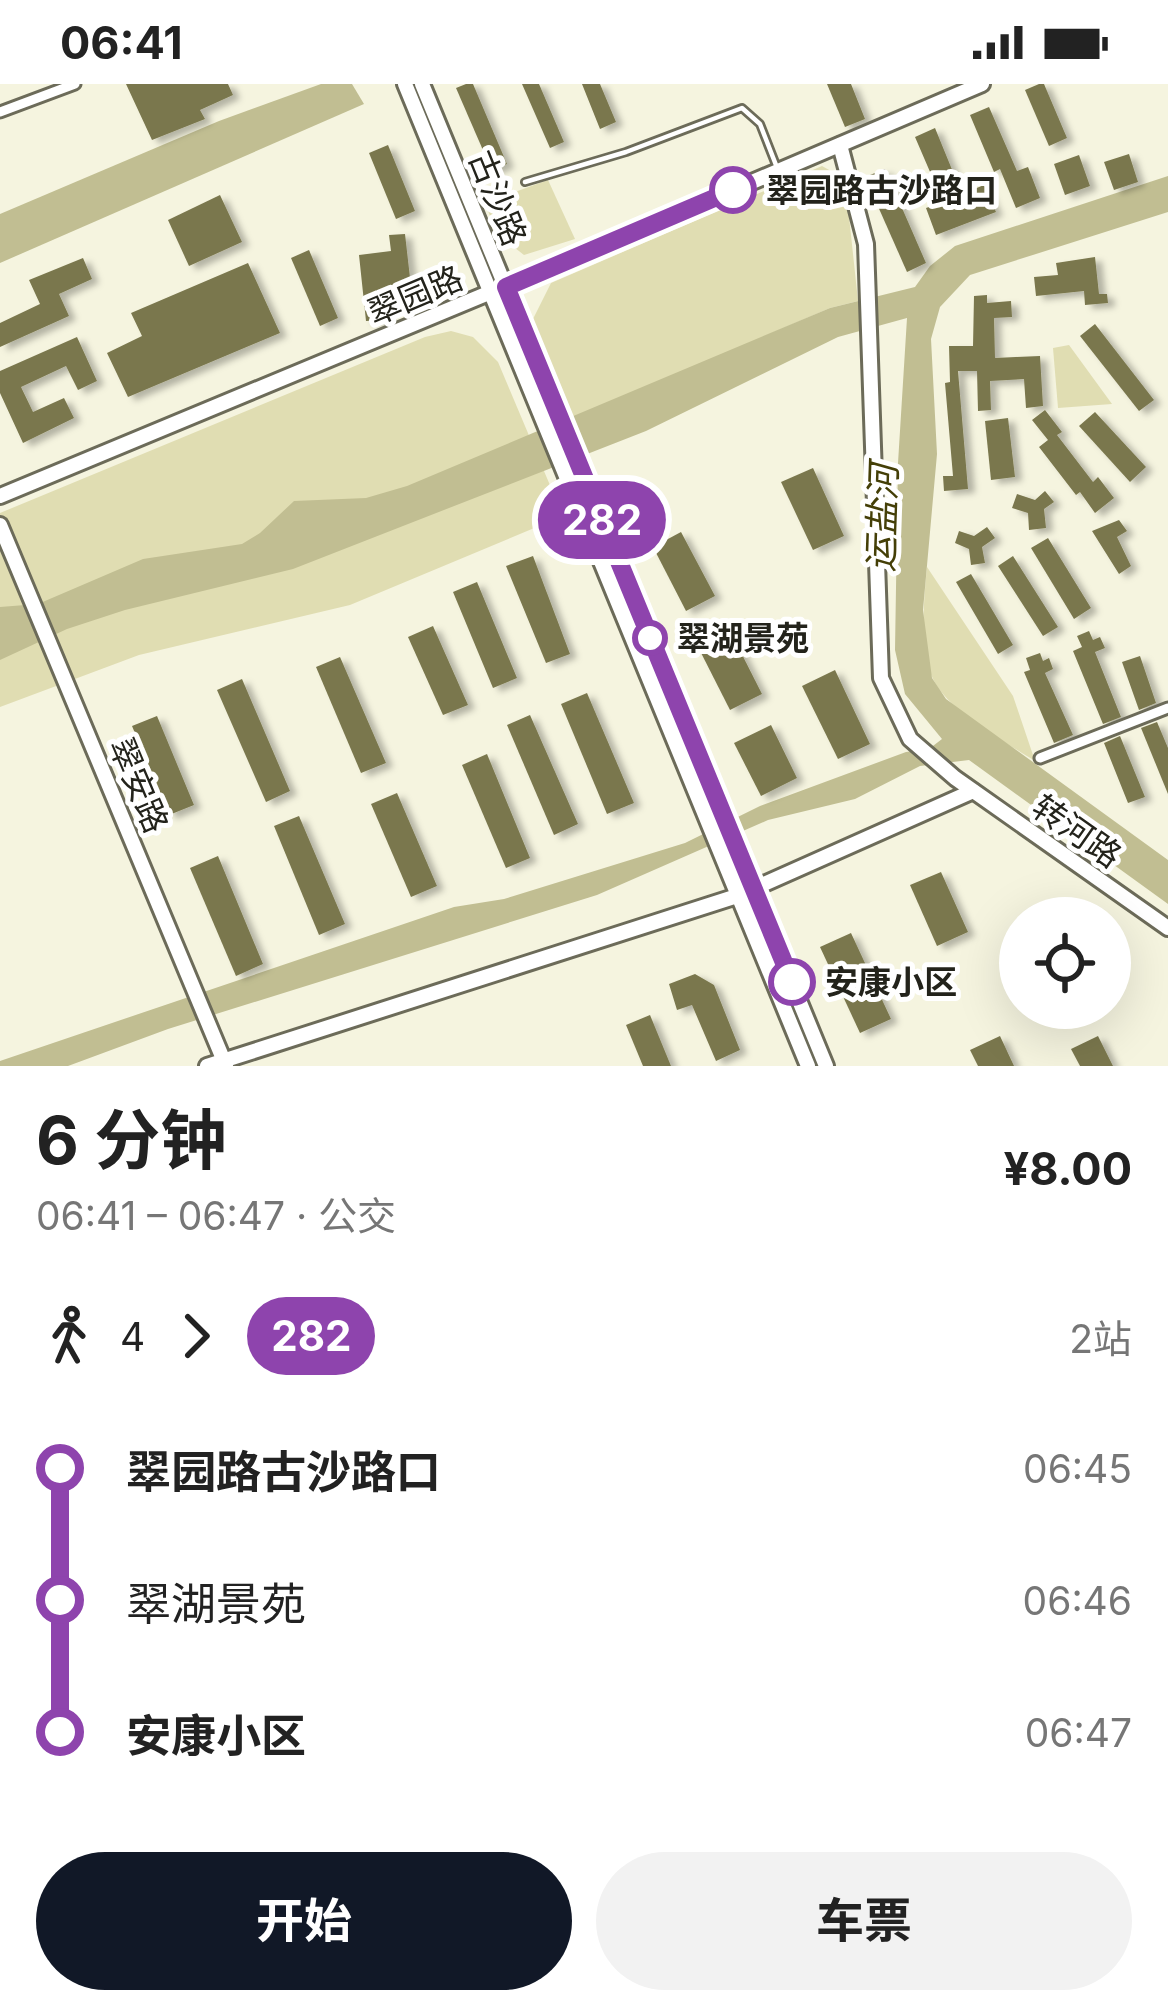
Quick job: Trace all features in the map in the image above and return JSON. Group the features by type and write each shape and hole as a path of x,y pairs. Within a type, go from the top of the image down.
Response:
{"street":[{"path":"0,112 75,84"},
{"name":"古沙路","path":"405,84 555,404 576,479"},
{"name":"古沙路","path":"422,84 541,414 576,479 711,810 737,849 826,1066"},
{"name":"翠园路","path":"0,496 982,84"},
{"name":"转河路","path":"840,146 866,244 881,678 910,740 955,778 1168,928"},
{"name":"翠安路","path":"0,524 225,1063"},
{"path":"1040,758 1168,708"},
{"path":"207,1066 754,890 973,791"},
{"name":"古沙路","path":"711,810 719,853 808,1066"}],"lane":[{"path":"525,182 626,152 742,109 760,124 778,171"}],"shaded area":[{"path":"321,84 352,84 364,104 0,263 0,214 219,121"},
{"path":"822,166 840,176 858,301 830,308 573,419 532,321 551,283"},
{"path":"1168,176 1168,212 970,275 940,307 931,339 937,454 923,610 932,678 946,699 1168,860 1168,904 969,760 920,766 855,799 768,820 597,895 168,1029 68,1066 0,1066 0,1061 454,907 504,899 685,843 760,806 906,752 929,749 942,739 905,694 895,650 898,463 907,318 838,337 646,431 293,569 125,610 67,629 0,660 0,607 38,604 143,559 242,544 294,501 366,498 407,486 830,308 915,287 930,266 955,246"},
{"path":"548,180 575,239 524,255 497,234 485,203"},
{"path":"451,331 473,337 498,362 563,516 350,605 139,655 0,707 0,513 425,337"},
{"path":"1069,345 1112,404 1058,408 1053,348"},
{"path":"927,567 1013,696 1035,761 964,714 933,679 924,639"}],"building":[{"path":"126,84 228,84 233,95 200,110 205,119 152,140"},
{"path":"473,84 507,164 492,171 456,88"},
{"path":"522,84 539,84 564,142 550,148"},
{"path":"582,84 600,84 616,122 600,129"},
{"path":"827,84 851,84 865,119 845,127"},
{"path":"1044,84 1067,138 1049,146 1025,90"},
{"path":"989,107 1017,171 1028,167 1040,198 1016,208 1000,169 994,172 970,115"},
{"path":"935,128 962,194 984,185 996,212 936,235 926,208 943,202 915,137"},
{"path":"388,145 415,211 396,219 369,153"},
{"path":"1129,154 1138,182 1114,190 1104,162"},
{"path":"1079,155 1090,186 1065,195 1054,164"},
{"path":"885,169 926,263 907,272 865,177"},
{"path":"220,195 242,242 189,266 168,220"},
{"path":"405,234 413,304 385,305 386,320 366,321 359,255 391,251 389,235"},
{"path":"309,250 338,318 320,326 291,258"},
{"path":"1095,257 1099,294 1107,294 1108,303 1085,305 1084,291 1036,296 1034,277 1058,275 1056,263"},
{"path":"83,258 92,279 59,294 69,316 0,347 0,323 40,304 29,280"},
{"path":"248,263 280,333 128,397 107,353 142,336 131,313"},
{"path":"987,295 987,303 1011,301 1012,317 994,318 995,358 1040,356 1043,406 1026,408 1024,379 990,381 991,410 978,411 977,371 958,371 968,489 944,491 943,476 953,476 945,383 950,382 949,346 973,346 974,296"},
{"path":"1095,324 1154,400 1139,411 1080,336"},
{"path":"77,337 97,381 78,390 66,366 21,387 33,412 64,398 74,418 23,443 0,393 0,371"},
{"path":"1045,410 1062,432 1057,435 1093,482 1098,477 1114,498 1095,513 1039,447 1048,440 1032,420"},
{"path":"1095,412 1146,467 1130,482 1079,426"},
{"path":"1008,418 1015,477 991,480 985,421"},
{"path":"813,468 844,536 813,550 781,482"},
{"path":"1045,491 1054,502 1044,509 1046,528 1029,530 1028,513 1012,508 1017,494 1035,500"},
{"path":"1119,520 1127,531 1117,537 1131,566 1119,574 1092,531"},
{"path":"987,527 995,538 982,547 985,563 971,565 969,549 955,543 959,531 974,536"},
{"path":"681,532 715,596 686,611 653,547"},
{"path":"1048,538 1091,608 1074,619 1031,548"},
{"path":"533,556 570,654 546,663 506,566"},
{"path":"1013,556 1058,627 1043,636 998,566"},
{"path":"971,574 1013,645 998,654 956,582"},
{"path":"477,582 517,678 493,688 453,592"},
{"path":"726,623 762,694 730,710 694,639"},
{"path":"433,626 468,705 443,715 408,637"},
{"path":"1089,631 1093,640 1100,637 1105,648 1095,652 1121,717 1103,724 1073,651 1082,647 1077,636"},
{"path":"1040,653 1043,661 1049,658 1053,669 1045,673 1073,735 1054,743 1024,672 1030,670 1026,658"},
{"path":"1140,656 1156,703 1139,710 1122,662"},
{"path":"340,657 386,763 361,773 316,667"},
{"path":"835,670 870,744 838,759 802,686"},
{"path":"242,679 290,791 266,802 217,690"},
{"path":"587,693 634,803 607,814 561,704"},
{"path":"530,715 578,824 554,835 507,725"},
{"path":"157,716 194,805 169,815 132,726"},
{"path":"1157,722 1168,748 1168,794 1141,728"},
{"path":"771,725 797,778 761,796 734,743"},
{"path":"1120,736 1145,797 1128,803 1104,743"},
{"path":"487,754 530,858 506,868 462,765"},
{"path":"397,793 437,886 411,897 371,804"},
{"path":"299,816 345,924 319,935 274,826"},
{"path":"218,856 263,964 236,976 190,868"},
{"path":"941,872 968,932 937,946 910,885"},
{"path":"851,933 891,1019 860,1033 820,947"},
{"path":"695,974 714,985 740,1050 716,1061 692,1005 677,1010 669,984"},
{"path":"650,1015 671,1066 643,1066 626,1025"},
{"path":"1000,1036 1014,1066 978,1066 970,1050"},
{"path":"1098,1036 1113,1066 1080,1066 1071,1049"}],"bus line":[{"name":"282","path":"733,190 506,287 792,982"}],"place":[{"name":"翠园路古沙路口","path":"733,190"},
{"name":"翠湖景苑","path":"650,638"},
{"name":"安康小区","path":"792,982"}],"water label":[{"name":"运盐河","path":"882,518"}]}
